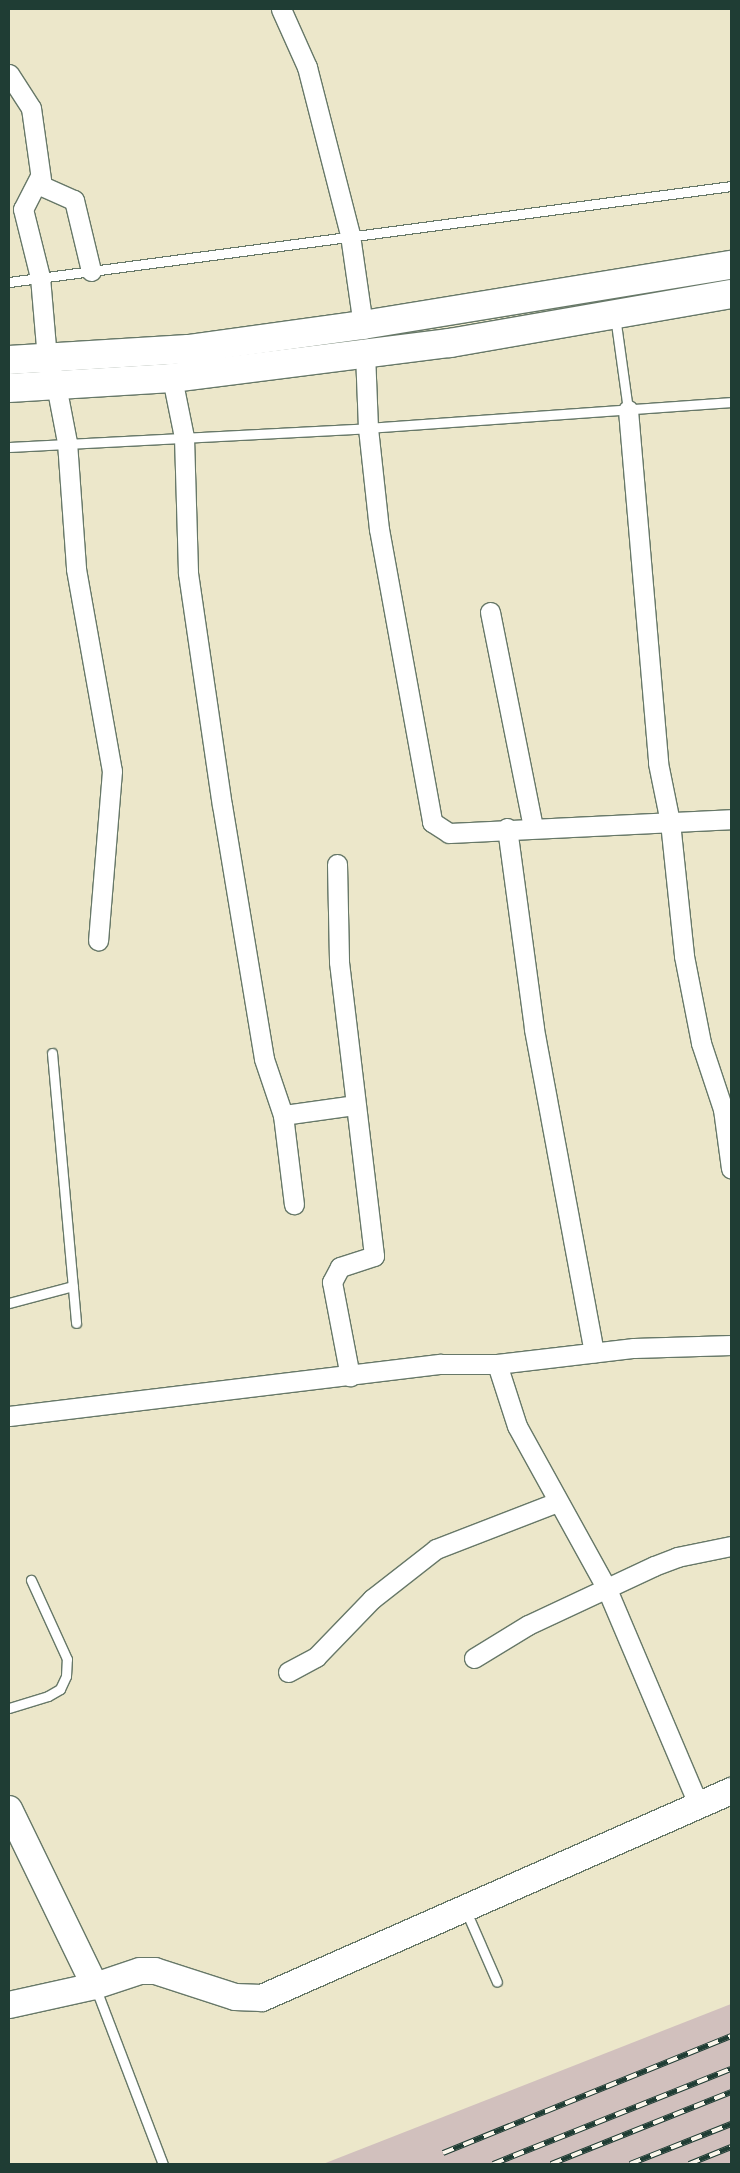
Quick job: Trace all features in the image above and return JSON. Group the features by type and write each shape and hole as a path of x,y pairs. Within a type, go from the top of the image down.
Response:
{"highway":[{"path":"9,360 188,349 363,325 731,265"},
{"path":"9,388 172,378 366,354 450,343 614,316 731,294"}],"main road":[{"path":"9,2005 95,1986 140,1970 155,1971 235,1997 262,1998 731,1791"},
{"path":"9,1809 95,1986"}],"street":[{"path":"281,9 307,67 350,235 363,325"},
{"path":"9,74 30,108 39,178 46,190 63,193 74,200 91,271"},
{"path":"39,178 23,209 40,277 47,358 56,385 66,442 76,569 112,770 98,940"},
{"path":"366,354 368,428 379,529 432,822 448,832 731,819"},
{"path":"172,378 184,437 188,573 254,1002 264,1059 283,1115 294,1204"},
{"path":"628,410 658,763 670,822 684,956 701,1043 723,1110 731,1168"},
{"path":"490,612 533,827"},
{"path":"507,828 534,1029 594,1352"},
{"path":"337,864 339,962 354,1105 374,1256 340,1267 332,1282 350,1376"},
{"path":"283,1115 354,1105"},
{"path":"9,1416 441,1364 497,1364 594,1352 731,1345"},
{"path":"497,1364 518,1426 557,1502 606,1587 698,1804"},
{"path":"288,1672 316,1657 372,1599 436,1549 557,1502"},
{"path":"474,1658 528,1625 606,1587 677,1557 731,1546"}],"lane":[{"path":"9,282 350,235 731,186"},
{"path":"614,316 628,410"},
{"path":"9,446 368,428 731,402"},
{"path":"52,1053 76,1324"},
{"path":"9,1303 73,1286"},
{"path":"9,1708 48,1696 60,1689 66,1676 66,1659 31,1580"},
{"path":"465,1908 497,1982"},
{"path":"95,1986 162,2164"}],"shaded area":[{"path":"731,2004 731,2164 323,2164"}],"railway":[{"path":"443,2153 731,2036"},
{"path":"493,2164 731,2069"},
{"path":"551,2164 731,2092"},
{"path":"630,2164 731,2124"},
{"path":"689,2164 731,2147"}]}
